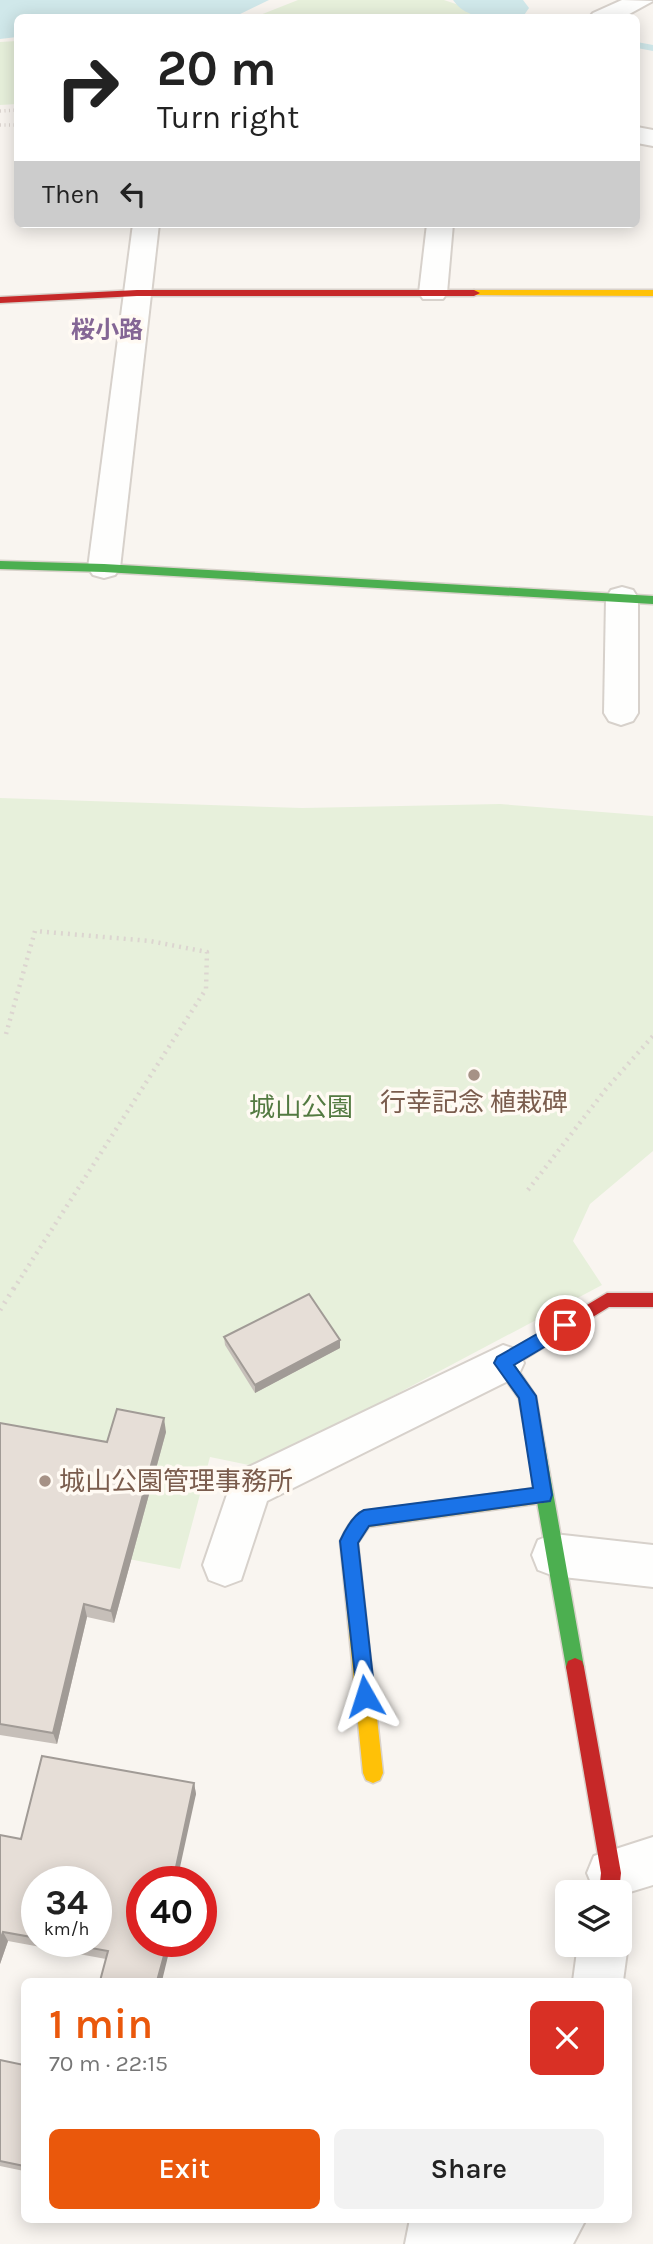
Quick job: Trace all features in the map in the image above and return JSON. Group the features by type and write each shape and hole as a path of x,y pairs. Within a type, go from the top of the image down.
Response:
{"street":[{"path":"610,14 642,0"},
{"path":"104,568 145,228"},
{"path":"433,293 440,228"},
{"path":"0,300 137,293 653,293"},
{"path":"0,565 104,568 637,599 621,713"},
{"path":"225,1565 249,1488 503,1363 607,1300 653,1300"},
{"path":"503,1363 527,1396 554,1555 625,1875"},
{"path":"373,1773 349,1541 364,1519 543,1495"},
{"path":"554,1555 653,1566"},
{"path":"598,1978 601,1957"},
{"path":"432,2244 435,2223 543,2237 556,2223"}],"path":[{"path":"0,1310 206,989 207,952 150,941 35,931 6,1034"},
{"path":"528,1190 606,1089 653,1036"}],"green space":[{"path":"298,0 444,0 486,14 263,14"},
{"path":"14,41 14,104 0,105 0,42"},
{"name":"城山公園","path":"0,798 302,808 500,804 653,816 653,1151 590,1204 573,1241 602,1285 259,1467 210,1457 180,1569 0,1534"}],"water":[{"path":"0,0 269,0 240,14 14,14 14,37 0,39"}],"building":[{"path":"309,1294 340,1340 255,1385 224,1337"},
{"path":"117,1409 164,1418 111,1611 84,1604 53,1733 0,1724 0,1423 107,1442"},
{"path":"42,1756 194,1783 176,1866 126,1866 126,1957 164,1957 158,1978 101,1978 106,1957 112,1957 112,1866 21,1866 21,1935 3,1932 0,1941 0,1835 21,1839"},
{"path":"0,2060 21,2064 21,2165 0,2161"}],"waterway":[{"path":"478,0 504,8"},
{"path":"640,46 653,48"}],"traffic: fast":[{"path":"0,565 104,568 653,600"},
{"path":"509,1360 503,1363 527,1396 575,1667"}],"traffic: slow":[{"path":"474,293 653,293"},
{"path":"373,1773 349,1541 364,1519 543,1495"}],"traffic: jam":[{"path":"0,300 137,293 474,293"},
{"path":"509,1360 607,1300 653,1300"},
{"path":"575,1667 610,1880"}],"place":[{"name":"行幸記念 植栽碑","path":"474,1075"},
{"name":"城山公園管理事務所","path":"45,1481"}],"district":[{"name":"桜小路","path":"107,330"}],"route":[{"path":"365,1696 349,1541 364,1519 543,1495 527,1396 503,1363 565,1325"}]}
